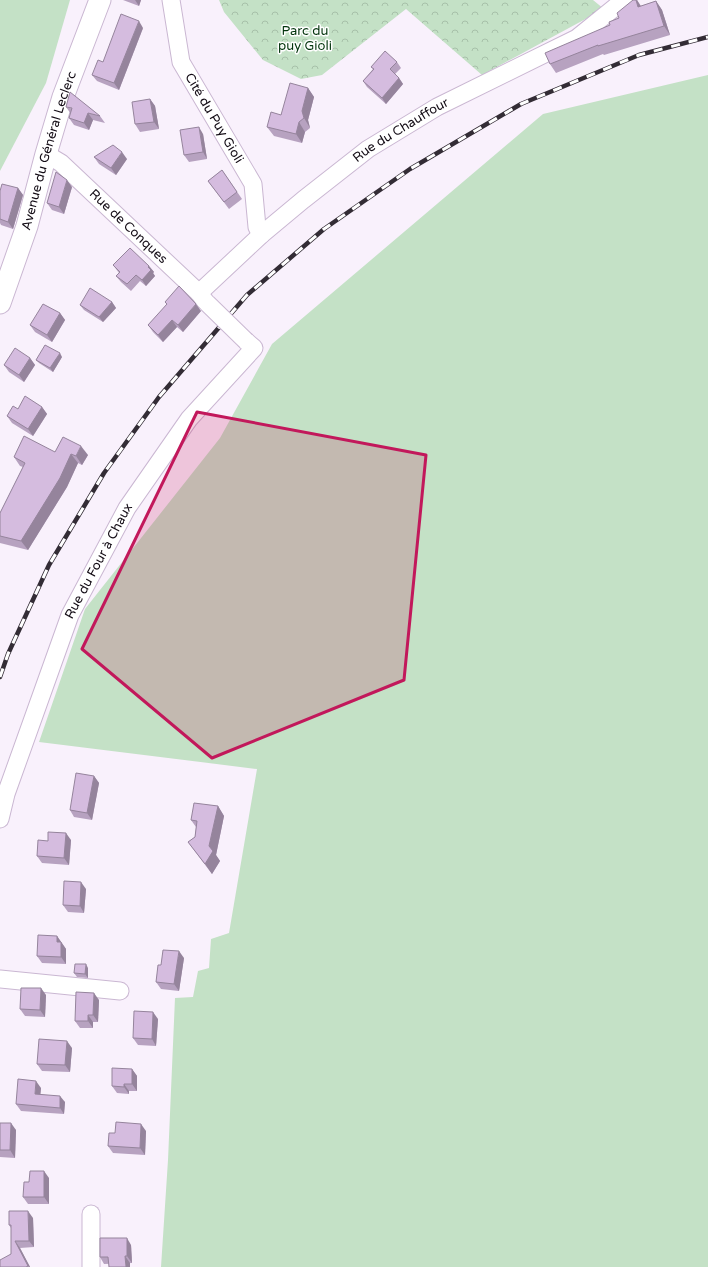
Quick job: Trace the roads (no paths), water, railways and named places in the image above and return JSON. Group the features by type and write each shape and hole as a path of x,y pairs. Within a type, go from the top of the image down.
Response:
{"street":[{"name":"Avenue du Général Leclerc","path":"0,303 27,226 46,154 64,96 100,0"},
{"name":"Cité du Puy Gioli","path":"171,0 181,62 253,184 257,227 261,235"},
{"name":"Rue du Chauffour","path":"203,298 261,235 368,149 437,107 577,38 624,0"},
{"name":"Rue de Conques","path":"46,154 61,163 246,341"},
{"name":"Rue du Four à Chaux","path":"0,819 6,794 70,615 127,508 189,419 254,348 246,341"},
{"path":"0,979 120,992"},
{"path":"91,1214 91,1267"}],"railway":[{"path":"0,677 8,654 49,565 104,473 159,397 247,295 324,229 410,169 521,104 639,55 708,37"}],"park label":[{"name":"Parc du puy Gioli","path":"305,38"}]}
